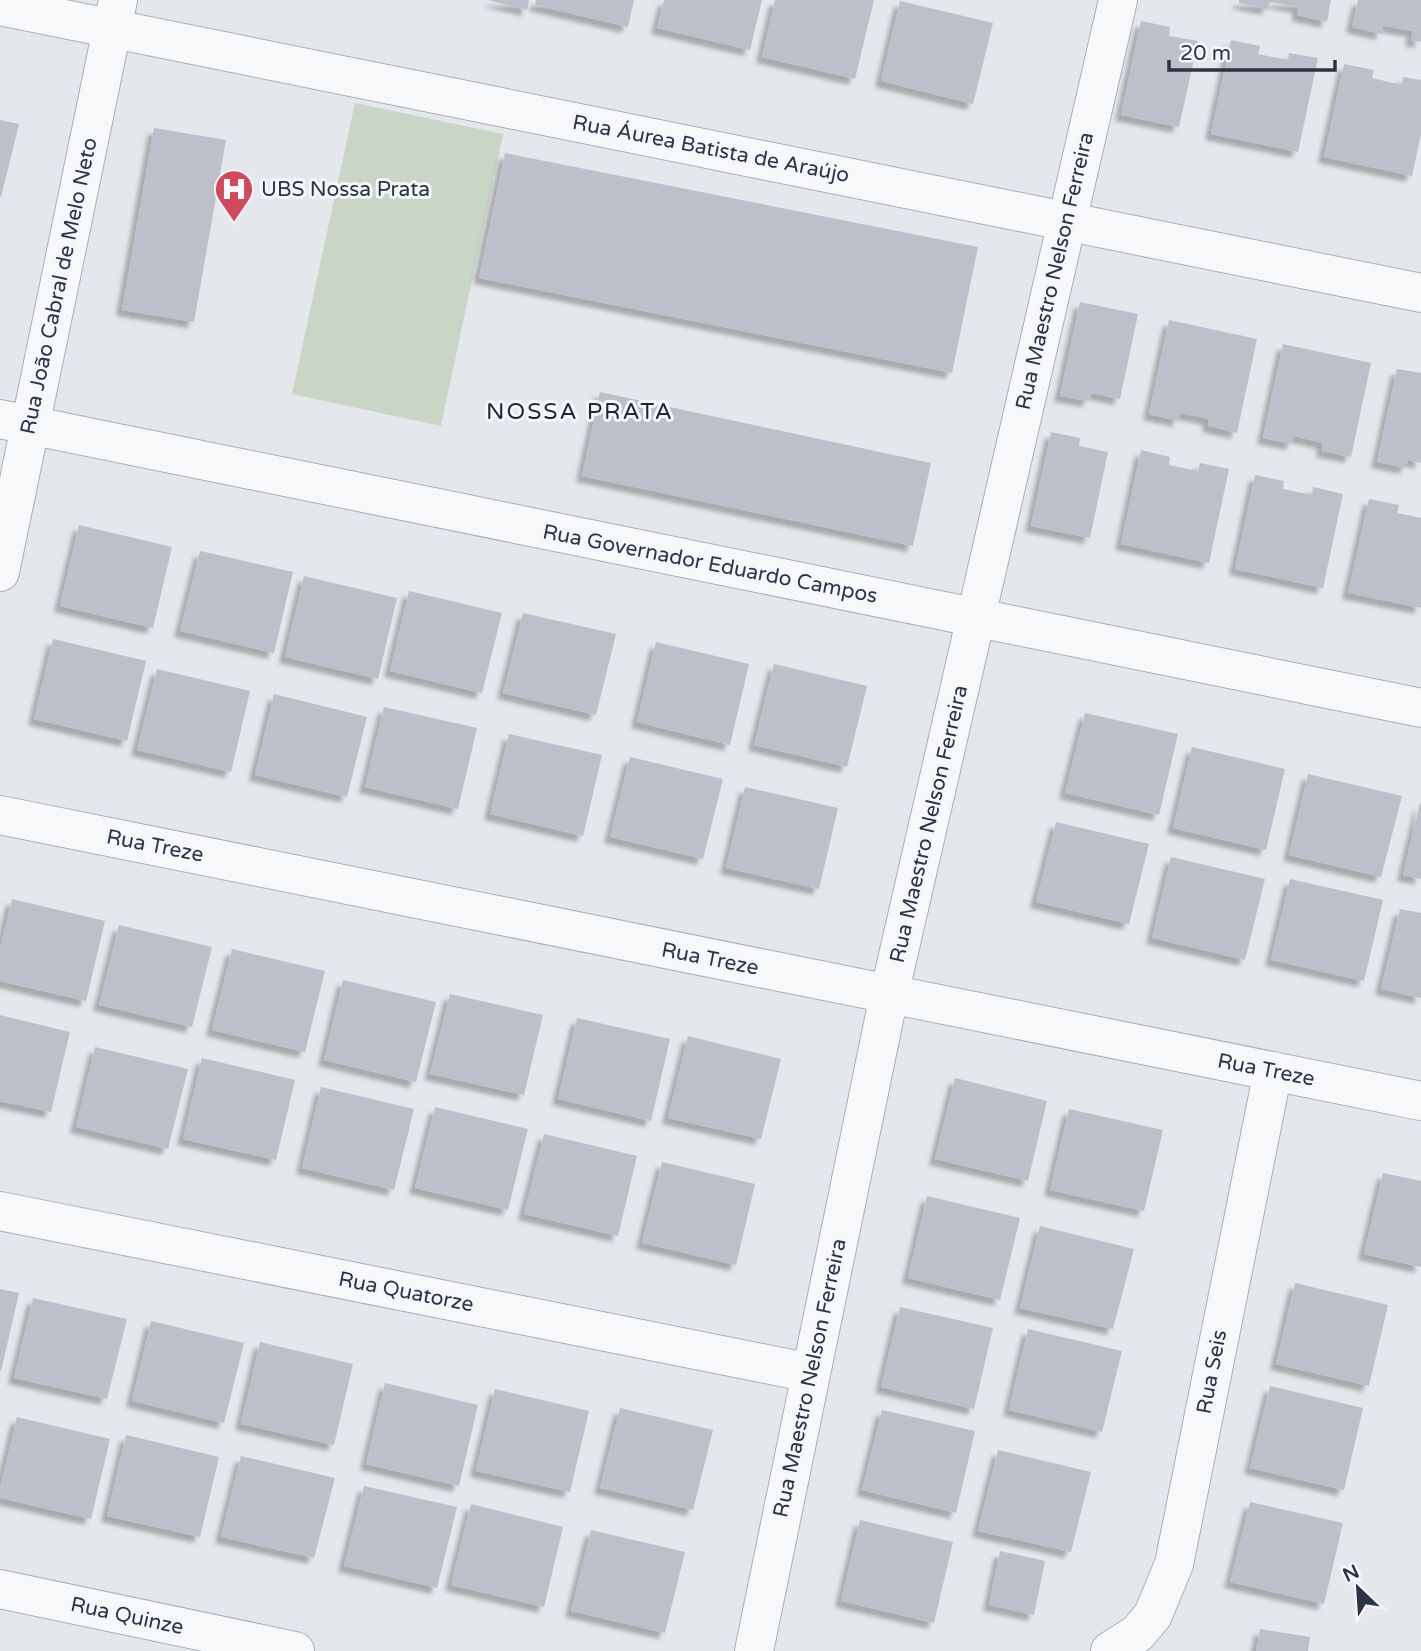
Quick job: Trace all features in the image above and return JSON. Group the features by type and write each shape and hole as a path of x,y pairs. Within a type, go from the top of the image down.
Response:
{"street":[{"name":"Rua Maestro Nelson Ferreira","path":"754,1651 889,995 1118,0"},
{"name":"Rua Áurea Batista de Araújo","path":"0,6 115,14 1067,222 1421,293"},
{"name":"Rua João Cabral de Melo Neto","path":"0,572 15,423 115,14"},
{"name":"Rua Governador Eduardo Campos","path":"15,423 1421,708"},
{"name":"Rua Treze","path":"0,815 1421,1101"},
{"name":"Rua Seis","path":"1110,1651 1138,1633 1153,1615 1174,1563 1273,1071"},
{"name":"Rua Quatorze","path":"0,1211 811,1373"},
{"name":"Rua Quinze","path":"0,1589 295,1651"}],"green space":[{"path":"355,103 503,134 441,426 292,394"}],"building":[{"path":"488,0 529,0 527,10"},
{"path":"536,0 634,0 628,27 535,5"},
{"path":"664,0 762,0 750,50 657,28"},
{"path":"775,0 874,0 855,79 762,57"},
{"path":"1239,0 1331,0 1327,22 1297,15 1299,7 1270,2 1268,9 1239,3"},
{"path":"1358,0 1421,0 1421,42 1411,40 1413,31 1383,26 1382,34 1352,27"},
{"path":"900,1 993,23 973,104 881,81"},
{"path":"1141,21 1170,27 1169,36 1198,41 1179,127 1121,115"},
{"path":"1231,40 1260,46 1258,54 1288,60 1289,53 1318,58 1298,152 1211,134"},
{"path":"1344,64 1374,70 1372,78 1402,85 1403,77 1421,80 1421,134 1412,176 1324,157"},
{"path":"0,120 19,124 1,197 0,197"},
{"path":"154,128 226,140 194,322 122,310"},
{"path":"505,153 978,247 952,373 479,278"},
{"path":"1080,302 1138,314 1120,399 1091,393 1089,401 1060,396"},
{"path":"1169,320 1257,339 1237,433 1208,426 1209,419 1180,413 1179,421 1149,414"},
{"path":"1283,344 1371,363 1351,457 1322,451 1323,443 1294,436 1292,444 1263,438"},
{"path":"1397,369 1421,373 1421,463 1408,460 1406,468 1377,462"},
{"path":"600,392 931,463 913,546 582,476"},
{"path":"1051,432 1080,438 1079,446 1108,452 1090,538 1031,526"},
{"path":"1141,450 1170,457 1169,465 1198,471 1200,463 1229,469 1209,563 1121,544"},
{"path":"1255,475 1284,481 1283,489 1312,495 1313,487 1343,494 1323,588 1235,569"},
{"path":"1369,499 1399,505 1397,513 1421,518 1421,608 1348,593"},
{"path":"79,525 172,547 153,628 60,606"},
{"path":"200,551 293,572 274,653 180,631"},
{"path":"304,576 397,598 378,679 285,657"},
{"path":"409,591 502,613 482,693 390,671"},
{"path":"523,613 616,634 596,715 503,693"},
{"path":"53,639 146,661 127,741 34,719"},
{"path":"656,642 749,664 730,745 637,722"},
{"path":"774,664 867,686 847,767 754,745"},
{"path":"157,669 250,691 231,772 137,750"},
{"path":"274,694 367,717 347,797 255,775"},
{"path":"384,707 477,728 458,809 365,787"},
{"path":"1085,713 1178,734 1159,815 1065,793"},
{"path":"509,734 602,755 583,836 490,814"},
{"path":"1192,747 1285,769 1266,850 1173,828"},
{"path":"630,757 723,779 703,859 610,837"},
{"path":"1308,774 1402,796 1381,877 1289,855"},
{"path":"745,787 838,808 819,889 726,868"},
{"path":"1421,804 1421,879 1403,875"},
{"path":"1056,822 1149,844 1129,924 1036,902"},
{"path":"1171,857 1265,879 1245,960 1152,938"},
{"path":"1290,879 1383,900 1364,981 1271,960"},
{"path":"12,899 105,921 86,1001 0,981 0,949"},
{"path":"1400,909 1421,913 1421,998 1381,989"},
{"path":"119,925 212,947 192,1027 99,1005"},
{"path":"232,949 325,971 305,1052 212,1030"},
{"path":"343,980 436,1002 416,1082 324,1060"},
{"path":"450,994 543,1015 524,1095 430,1074"},
{"path":"0,1015 70,1032 51,1112 0,1101"},
{"path":"577,1018 670,1039 651,1121 558,1099"},
{"path":"688,1036 781,1059 761,1139 668,1118"},
{"path":"95,1047 188,1069 168,1149 76,1127"},
{"path":"202,1058 295,1080 276,1160 183,1139"},
{"path":"955,1078 1047,1101 1028,1181 935,1159"},
{"path":"321,1087 414,1109 394,1190 302,1168"},
{"path":"435,1107 528,1129 508,1210 415,1188"},
{"path":"1069,1109 1163,1130 1144,1211 1050,1190"},
{"path":"544,1134 637,1156 618,1236 524,1214"},
{"path":"662,1162 755,1184 736,1265 642,1243"},
{"path":"1383,1173 1421,1181 1421,1267 1364,1254"},
{"path":"927,1196 1020,1218 1000,1300 908,1278"},
{"path":"1040,1226 1134,1249 1113,1329 1020,1308"},
{"path":"1295,1283 1388,1305 1369,1386 1276,1364"},
{"path":"0,1289 19,1293 1,1371 0,1370"},
{"path":"33,1298 127,1319 107,1399 14,1378"},
{"path":"900,1307 993,1328 974,1409 881,1387"},
{"path":"151,1321 244,1343 224,1423 132,1401"},
{"path":"1028,1329 1122,1351 1102,1432 1009,1410"},
{"path":"260,1342 353,1364 334,1445 241,1424"},
{"path":"385,1383 478,1405 459,1486 366,1464"},
{"path":"1270,1386 1363,1408 1344,1490 1250,1468"},
{"path":"495,1389 589,1411 570,1492 476,1471"},
{"path":"620,1408 713,1430 693,1510 600,1488"},
{"path":"882,1410 975,1431 956,1513 862,1490"},
{"path":"17,1417 110,1439 91,1519 0,1498"},
{"path":"126,1435 219,1457 200,1537 107,1516"},
{"path":"998,1450 1091,1472 1071,1552 978,1531"},
{"path":"241,1456 335,1478 314,1558 221,1537"},
{"path":"364,1486 457,1507 437,1588 344,1566"},
{"path":"1250,1502 1343,1523 1324,1604 1230,1582"},
{"path":"471,1504 563,1527 544,1607 451,1585"},
{"path":"860,1520 953,1542 934,1623 841,1601"},
{"path":"591,1530 685,1552 665,1633 571,1611"},
{"path":"1000,1551 1045,1561 1034,1615 989,1605"},
{"path":"1260,1629 1310,1637 1308,1651 1256,1651"}],"place":[{"name":"UBS Nossa Prata","path":"234,223"}],"district":[{"name":"NOSSA PRATA","path":"580,412"}]}
